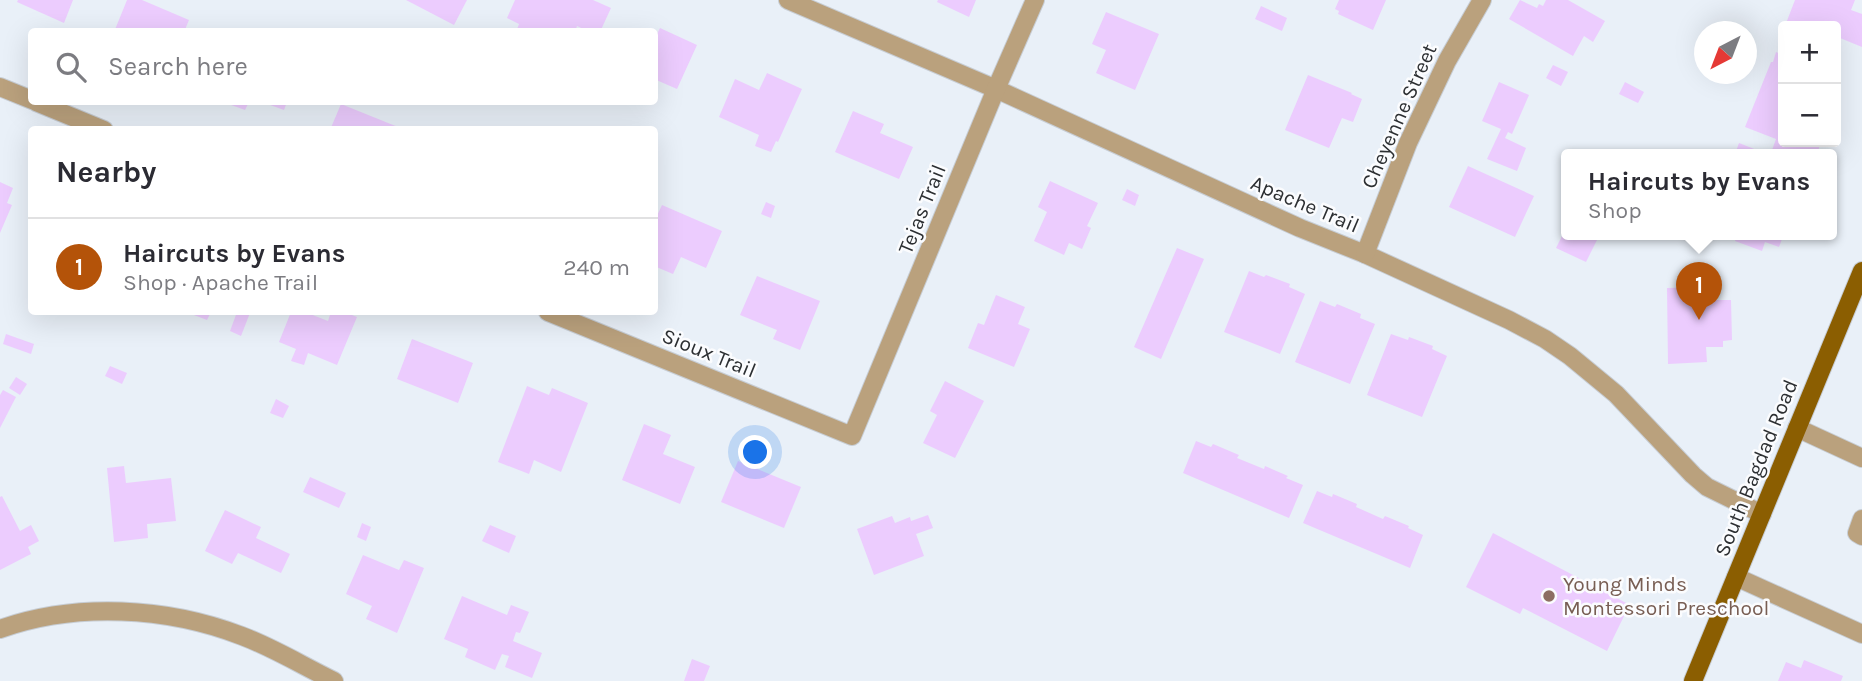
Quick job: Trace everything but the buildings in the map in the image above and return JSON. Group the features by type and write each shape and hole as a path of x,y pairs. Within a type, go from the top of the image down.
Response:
{"main road":[{"name":"South Bagdad Road","path":"1693,681 1862,271"}],"street":[{"name":"Apache Trail","path":"788,0 996,89 1509,320 1545,339 1587,368 1707,487 1762,514"},
{"name":"Tejas Trail","path":"852,436 1035,0"},
{"name":"Cheyenne Street","path":"1365,254 1408,143 1447,61 1482,0"},
{"path":"0,87 28,99"},
{"path":"44,105 94,126"},
{"name":"Sioux Trail","path":"555,315 852,436"},
{"path":"1797,428 1862,458"},
{"path":"1862,519 1857,533 1862,536"},
{"path":"1736,576 1862,634"},
{"path":"0,629 44,617 110,611 177,618 242,636 334,681"}],"place":[{"name":"Haircuts by Evans","path":"1699,320"},
{"name":"Young Minds Montessori Preschool","path":"1549,596"}]}
